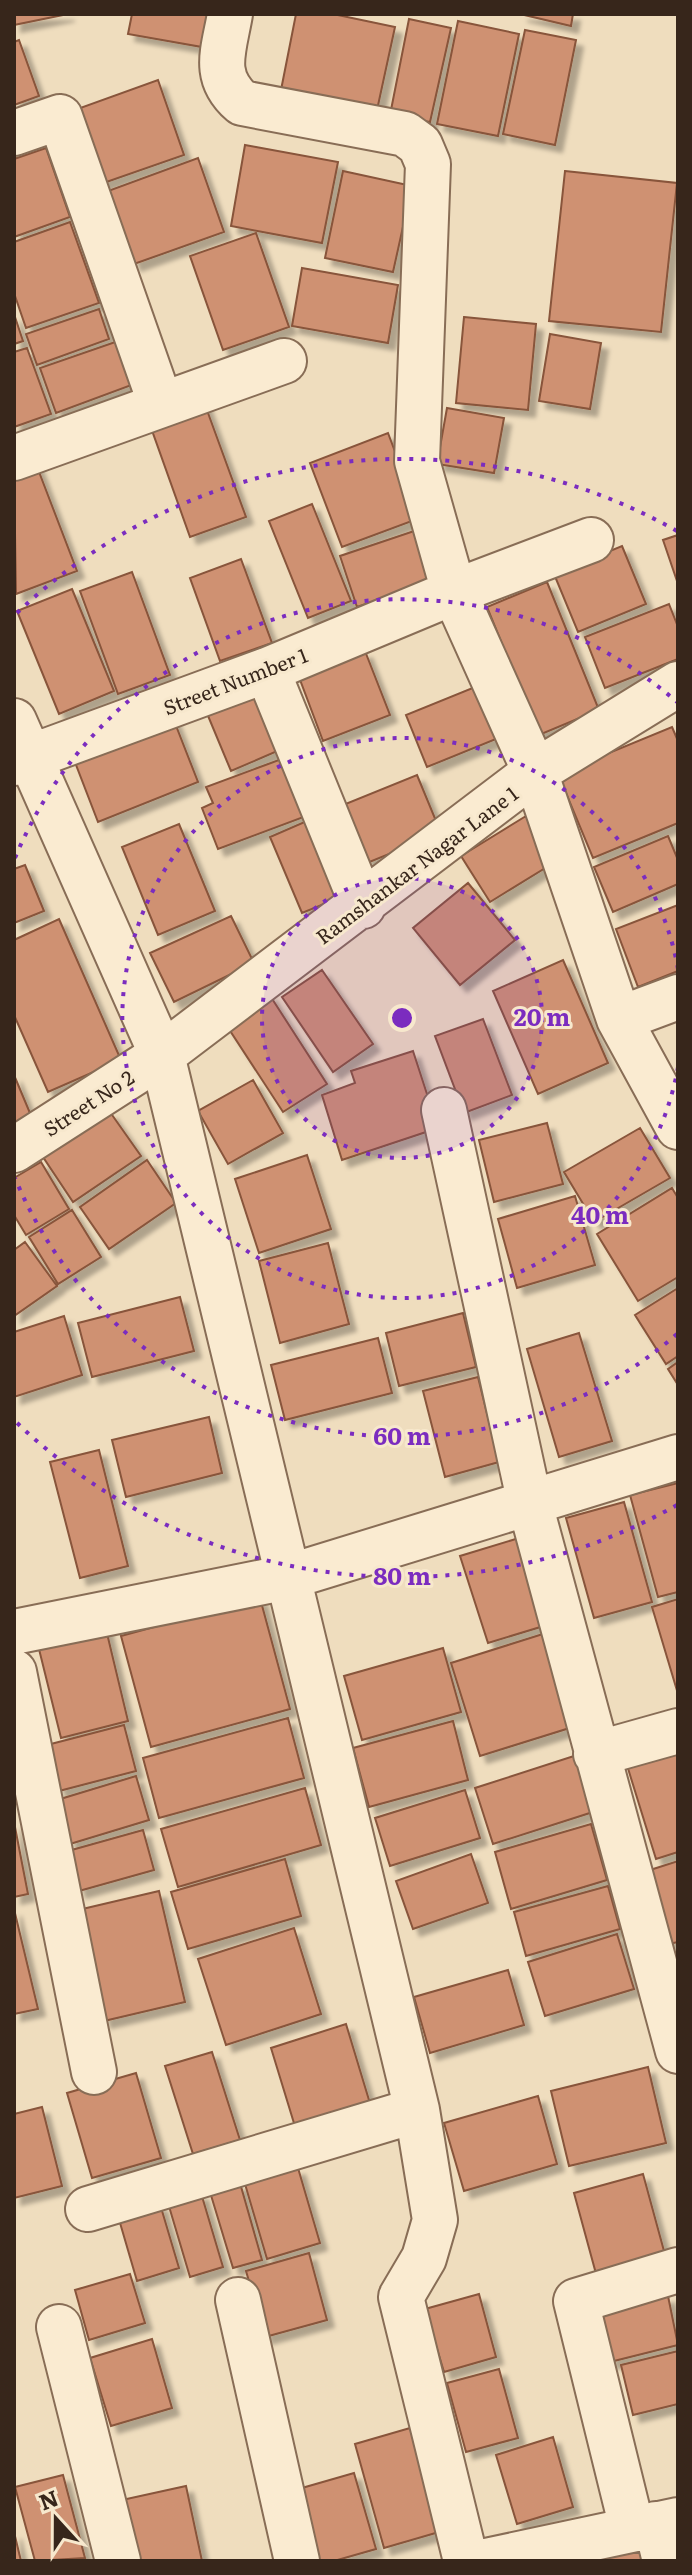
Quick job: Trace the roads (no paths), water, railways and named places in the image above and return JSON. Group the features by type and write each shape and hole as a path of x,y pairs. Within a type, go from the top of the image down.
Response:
{"street":[{"path":"230,14 220,69 227,89 242,103 405,134 420,145 428,164 417,461 454,592 535,772 619,1019 678,1127"},
{"path":"14,133 60,117 161,405"},
{"path":"14,458 284,361"},
{"name":"Street Number 1","path":"18,747 267,670 454,592 591,540"},
{"path":"267,670 363,906"},
{"name":"Ramshankar Nagar Lane 1","path":"162,1055 363,906 535,772 678,684"},
{"path":"18,747 162,1055 417,2110 435,2220 424,2258 401,2297 466,2561"},
{"path":"619,1019 678,997"},
{"name":"Street No 2","path":"14,1150 162,1055"},
{"path":"444,1110 530,1504 678,2051"},
{"path":"14,1632 288,1577 678,1457"},
{"path":"14,1672 94,2072"},
{"path":"596,1754 678,1731"},
{"path":"88,2209 417,2110"},
{"path":"486,2561 658,2533 576,2301 678,2270"},
{"path":"238,2300 297,2561"},
{"path":"59,2327 118,2561"}]}
